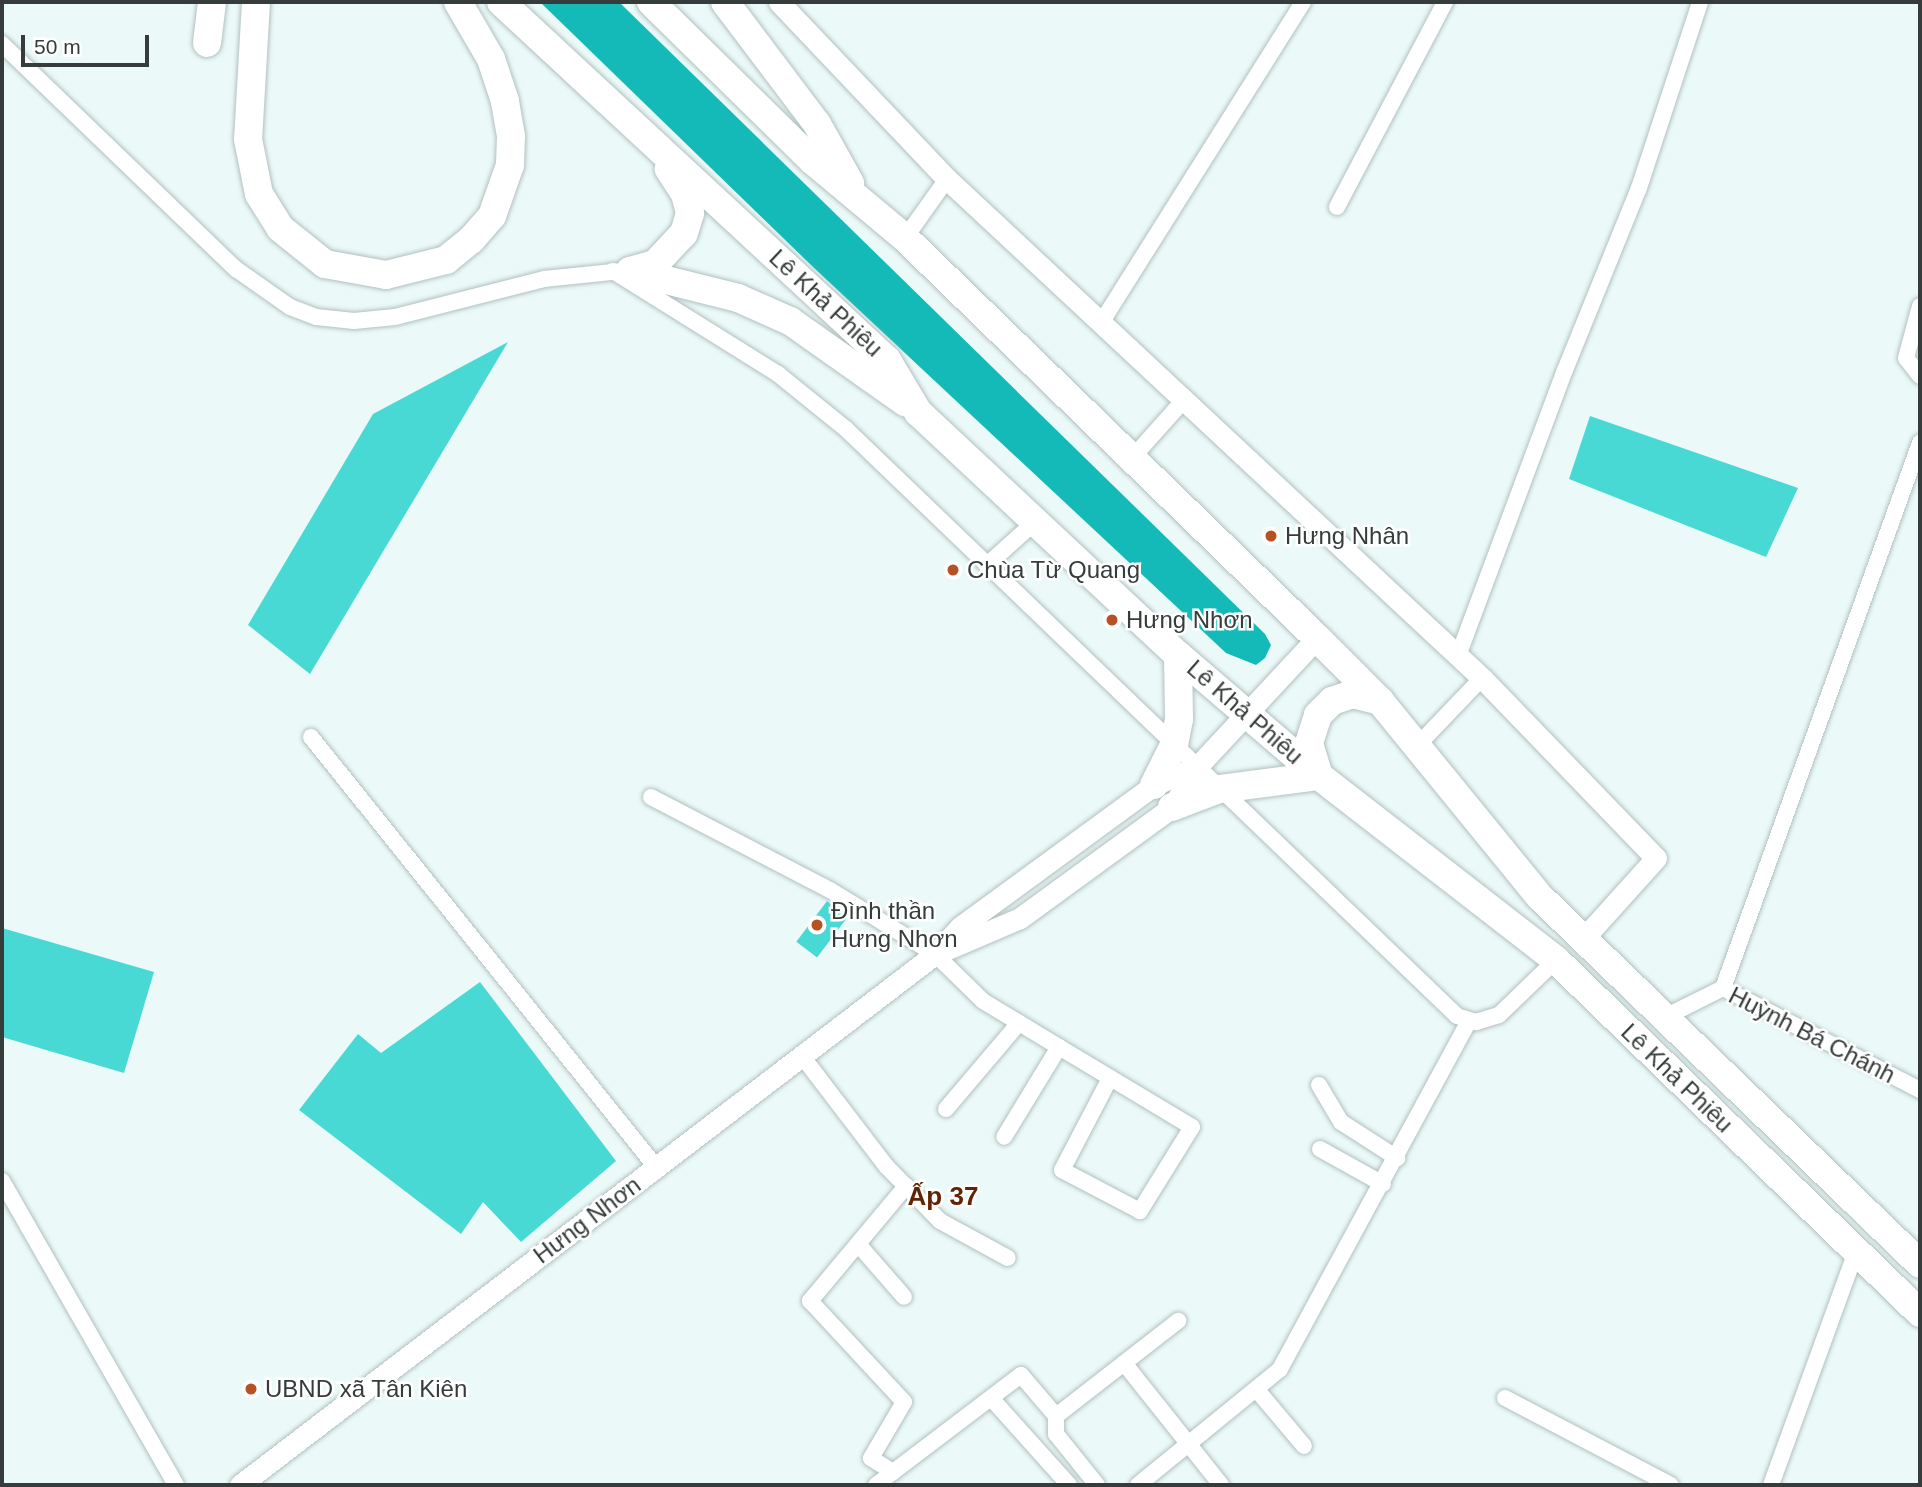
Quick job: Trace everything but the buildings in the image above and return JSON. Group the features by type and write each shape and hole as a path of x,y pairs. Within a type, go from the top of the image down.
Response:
{"highway":[{"path":"206,43 212,2"},
{"path":"250,2 246,81 248,139 259,194 280,228 300,248 325,264 356,272 416,271 446,260 492,216 510,165 512,136 505,101 491,60 458,2"},
{"path":"246,81 256,2"},
{"name":"Lê Khả Phiêu","path":"501,2 887,360 918,412 1178,655 1319,776 1556,960 1920,1313"},
{"name":"Lê Khả Phiêu","path":"651,2 813,161 905,238 1317,638 1380,701 1540,897 1667,1016 1920,1264"},
{"path":"725,2 817,124 858,197"},
{"path":"621,271 655,264 672,250 684,233 690,213 678,179 634,125"},
{"path":"621,271 738,298 790,321 918,412"},
{"path":"1154,785 1174,745 1181,701 1178,655"},
{"path":"1172,807 1219,789 1319,776 1309,743 1318,715 1332,701 1352,694 1380,701"}],"street":[{"path":"779,2 947,179 1482,678 1656,858 1584,938"},
{"path":"1101,323 1303,2"},
{"path":"1337,207 1445,2"},
{"path":"1458,656 1564,370 1639,188 1700,2"},
{"path":"2,44 236,269 289,307 316,317 354,321 395,317 544,279 621,271 800,390 987,565 1452,1013 1469,1021 1499,1015 1556,960"},
{"path":"905,238 947,179"},
{"path":"1920,306 1906,354 1907,363 1920,376"},
{"path":"1133,457 1184,400"},
{"path":"1723,988 1920,443"},
{"path":"987,565 1035,522"},
{"name":"Hưng Nhơn","path":"934,954 978,940 1020,918 1172,807 1197,766 1317,638"},
{"path":"1417,746 1482,678"},
{"path":"312,737 656,1167"},
{"name":"Hưng Nhơn","path":"240,1485 934,954 960,927 1154,785 1197,766"},
{"path":"651,797 830,890 934,954 983,1001 1192,1127 1140,1211 1062,1170 1110,1078"},
{"name":"Huỳnh Bá Chánh","path":"1667,1016 1723,988 1920,1090"},
{"path":"1138,1485 1280,1369 1384,1184 1469,1021"},
{"path":"946,1109 1019,1023"},
{"path":"1004,1137 1059,1047"},
{"path":"802,1056 906,1186 940,1221 1007,1258"},
{"path":"1319,1085 1341,1122 1397,1158"},
{"path":"1320,1149 1384,1184"},
{"path":"2,1181 176,1485"},
{"path":"890,1470 871,1458 904,1402 810,1301 906,1186"},
{"path":"858,1244 904,1297"},
{"path":"1771,1485 1856,1252"},
{"path":"1056,1416 1178,1321"},
{"path":"1124,1363 1221,1485"},
{"path":"876,1485 890,1470 1021,1375 1056,1416 1056,1434 1097,1485"},
{"path":"1257,1390 1304,1446"},
{"path":"991,1398 1069,1485"},
{"path":"1505,1398 1671,1485"}],"water":[{"path":"540,2 619,2 1265,634 1271,645 1265,658 1256,665 1226,653 814,268"}],"place":[{"name":"Hưng Nhân","path":"1271,536"},
{"name":"Chùa Từ Quang","path":"953,570"},
{"name":"Hưng Nhơn","path":"1112,620"},
{"name":"Đình thần Hưng Nhơn","path":"817,925"},
{"name":"UBND xã Tân Kiên","path":"251,1389"}],"district":[{"name":"Ấp 37","path":"943,1197"}]}
